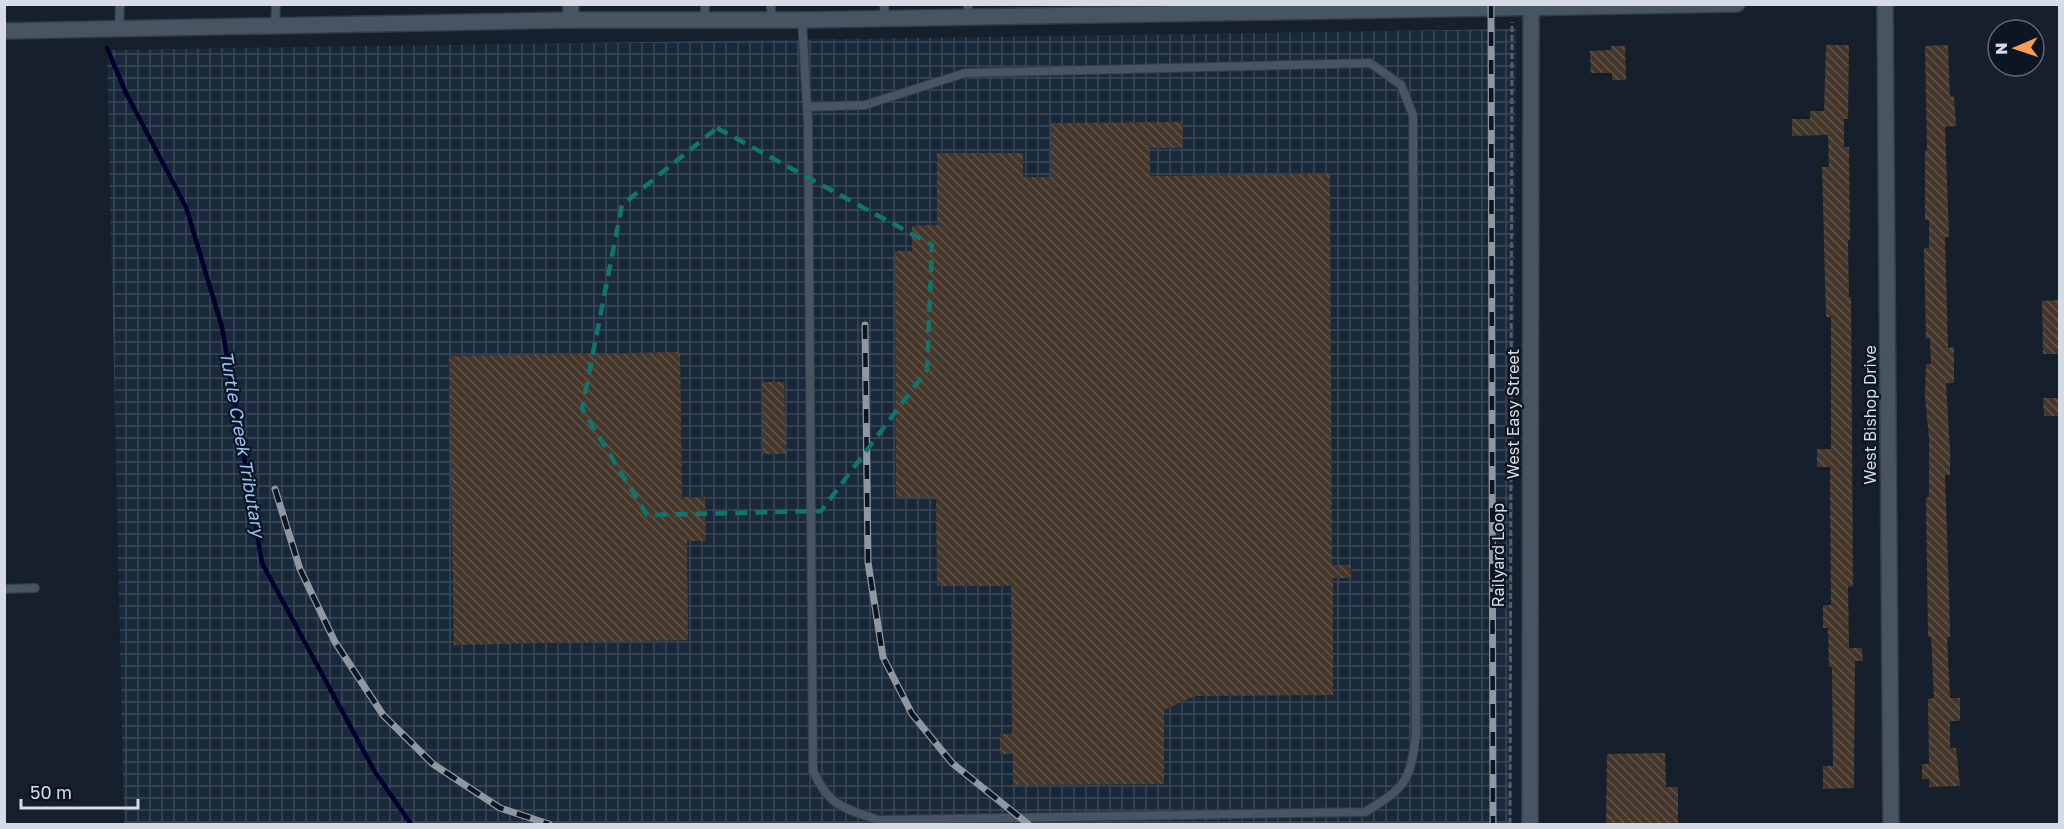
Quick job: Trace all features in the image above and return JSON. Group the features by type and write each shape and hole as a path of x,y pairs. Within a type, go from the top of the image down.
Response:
{"main road":[{"path":"4,31 275,26 570,12 771,12 802,20 884,11 1737,4"},
{"name":"West Bishop Drive","path":"1885,4 1891,825"},
{"name":"West Easy Street","path":"1530,825 1531,6"}],"lane":[{"path":"119,29 120,4"},
{"path":"275,26 276,4"},
{"path":"802,20 807,107 813,771 824,795 847,809 878,820 1365,812 1397,792 1412,770 1416,734 1413,115 1401,85 1370,63 965,73 865,105 807,107"},
{"path":"4,588 35,588"}],"path":[{"name":"Railyard Loop","path":"1510,825 1512,33"}],"highlighted area":[{"path":"717,128 932,245 927,370 821,511 647,515 582,409 622,205"}],"shaded area":[{"path":"1516,29 1511,824 124,824 107,50"}],"building":[{"path":"1826,45 1849,45 1848,119 1844,119 1844,147 1849,147 1850,240 1848,240 1849,297 1851,297 1853,586 1848,587 1849,648 1862,648 1863,661 1855,661 1854,788 1823,789 1823,766 1833,766 1832,667 1829,667 1828,628 1823,628 1823,605 1831,605 1830,467 1817,467 1817,449 1831,449 1831,317 1826,317 1822,167 1829,167 1828,135 1792,136 1792,119 1810,119 1810,111 1824,111"},
{"path":"1948,45 1950,97 1954,96 1956,126 1945,127 1949,237 1945,237 1948,348 1954,347 1954,383 1946,383 1950,451 1950,475 1945,475 1950,637 1947,637 1950,698 1960,698 1960,721 1950,721 1950,748 1956,748 1960,786 1929,787 1929,779 1922,779 1922,764 1929,764 1928,699 1934,698 1931,637 1928,637 1926,497 1929,497 1929,438 1925,397 1926,364 1931,364 1930,338 1926,338 1924,248 1929,248 1929,220 1925,220 1925,150 1927,150 1925,46"},
{"path":"1611,46 1625,46 1626,80 1612,80 1612,73 1591,73 1590,51 1611,50"},
{"path":"1183,122 1182,148 1150,148 1150,176 1330,174 1332,565 1351,565 1351,578 1333,578 1333,695 1195,696 1164,710 1164,784 1013,785 1013,754 1000,754 1000,734 1012,734 1011,586 937,586 936,497 896,497 895,251 912,251 912,226 937,225 937,153 1023,153 1023,177 1051,177 1051,123"},
{"path":"2060,300 2060,354 2043,354 2042,301"},
{"path":"680,352 682,497 705,497 706,541 687,541 688,640 454,645 449,356"},
{"path":"762,382 784,382 786,454 763,454"},
{"path":"2043,398 2060,398 2060,416 2044,416"},
{"path":"1665,753 1666,787 1678,787 1678,825 1606,825 1607,754"}],"waterway":[{"name":"Turtle Creek Tributary","path":"107,48 126,93 186,207 222,327 262,563 375,772 411,824"}],"railway":[{"path":"1491,4 1493,824"},
{"path":"865,325 868,562 883,657 912,714 952,763 1028,824"},
{"path":"275,489 300,569 335,642 383,715 433,764 500,808 549,824"}]}
